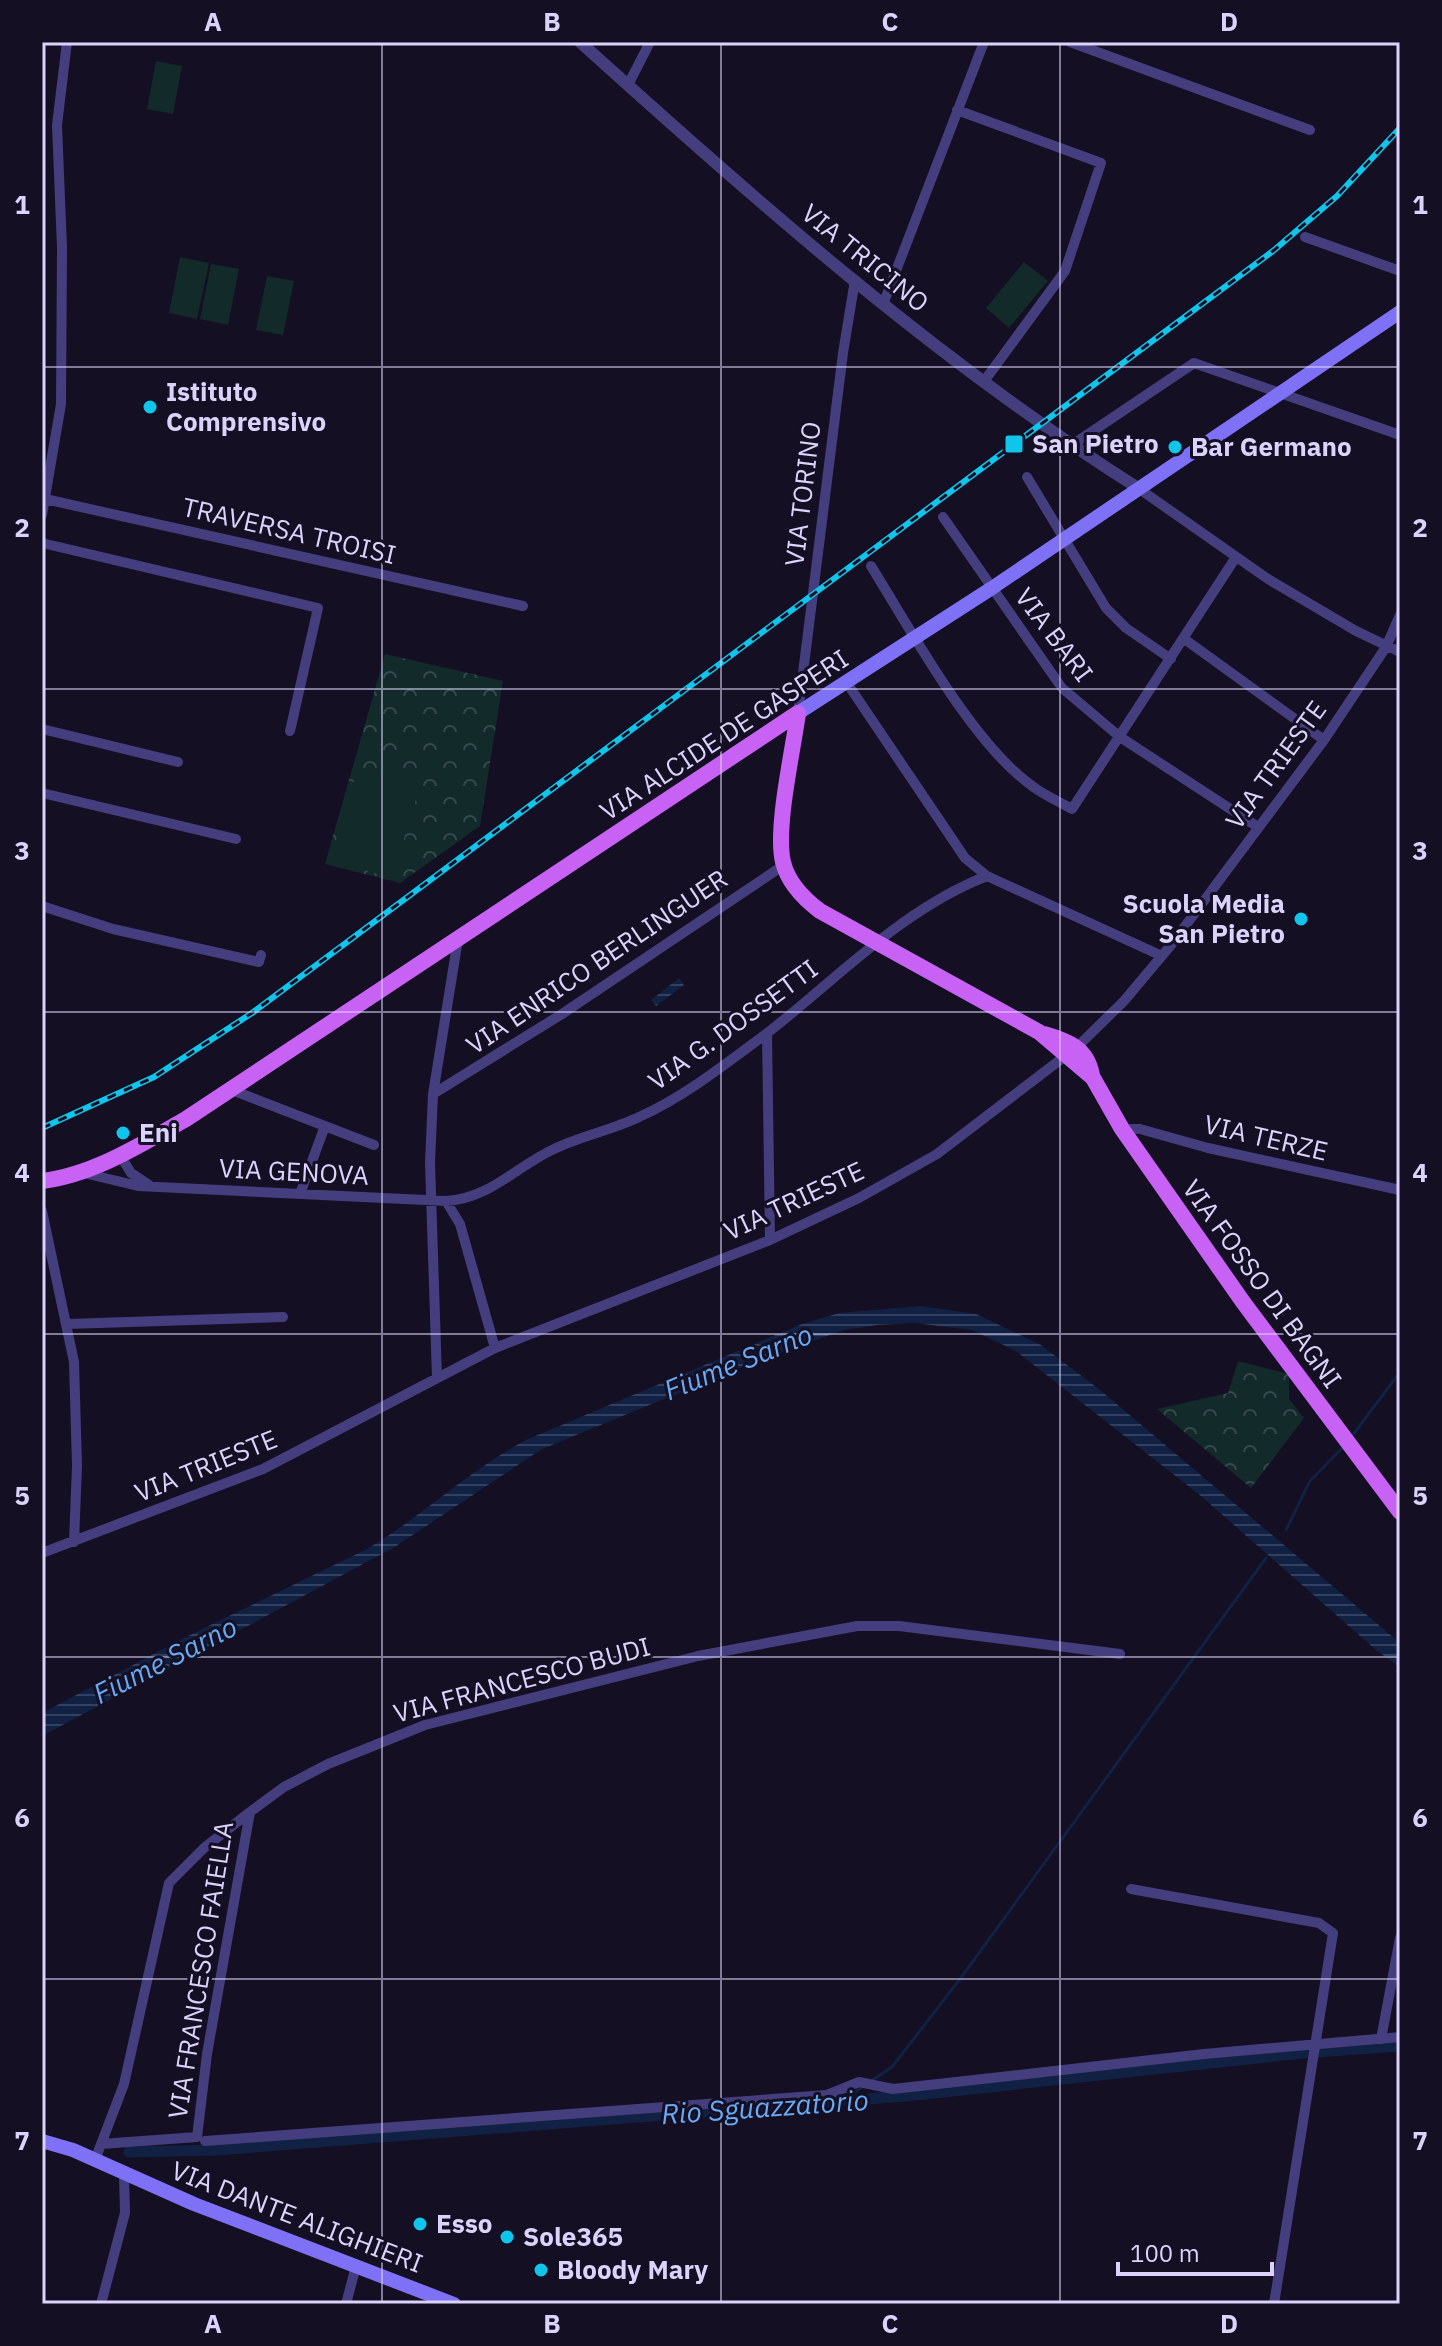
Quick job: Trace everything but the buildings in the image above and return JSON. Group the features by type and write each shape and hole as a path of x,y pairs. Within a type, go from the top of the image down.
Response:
{"main road":[{"name":"VIA ALCIDE DE GASPERI","path":"42,1181 62,1178 120,1155 232,1090 798,713 917,638 1400,312"},
{"path":"784,865 781,842 798,713"},
{"name":"VIA FOSSO DI BAGNI","path":"784,865 797,889 814,907 1072,1051 1093,1078 1122,1129 1400,1512"},
{"name":"VIA ALCIDE DE GASPERI","path":"42,1191 62,1178"},
{"name":"VIA DANTE ALIGHIERI","path":"45,2143 95,2160 454,2304"}],"street":[{"path":"42,515 61,404 62,248 57,125 67,42"},
{"name":"VIA TRICINO","path":"580,42 855,280 1072,445 1138,488"},
{"path":"628,85 650,42"},
{"path":"884,302 984,42"},
{"path":"1070,42 1310,130"},
{"path":"957,110 1101,163 1065,271 985,380"},
{"path":"1305,237 1400,271"},
{"name":"VIA TORINO","path":"798,713 855,280"},
{"path":"1072,445 1194,363 1400,435"},
{"path":"1027,477 1106,608 1126,628 1171,659"},
{"path":"1138,488 1236,557 1386,647 1400,652"},
{"name":"TRAVERSA TROISI","path":"45,499 523,606"},
{"name":"VIA BARI","path":"943,517 1062,688 1120,737 1258,827"},
{"path":"42,543 318,608 290,731"},
{"path":"871,566 958,704 991,745 1033,787 1072,809 1236,557"},
{"name":"VIA TRIESTE","path":"42,1553 263,1469 495,1348 770,1240 859,1198 937,1154 1072,1051 1114,1011 1162,956 1324,740 1386,647 1400,615"},
{"path":"1183,638 1324,740"},
{"path":"847,683 965,858 987,876 1162,956"},
{"path":"42,729 178,762"},
{"path":"42,793 236,839"},
{"path":"960,886 965,858"},
{"name":"VIA ENRICO BERLINGUER","path":"433,1094 485,1064 784,865"},
{"name":"VIA G. DOSSETTI","path":"432,1200 473,1197 555,1148 653,1111 767,1033 876,942 960,886 987,876"},
{"path":"42,906 113,929 259,962 261,955"},
{"path":"437,1378 432,1200 433,1094 458,939"},
{"path":"767,1033 770,1240"},
{"path":"232,1090 374,1145"},
{"path":"300,1194 325,1126"},
{"name":"VIA TERZE","path":"1122,1129 1140,1129 1208,1148 1400,1190"},
{"path":"120,1155 131,1173 154,1188"},
{"name":"VIA GENOVA","path":"81,1171 154,1188 432,1200"},
{"path":"460,1224 473,1197"},
{"path":"446,1201 460,1224 495,1348"},
{"path":"42,1211 74,1362 77,1466 74,1542"},
{"path":"67,1324 283,1317"},
{"name":"VIA FRANCESCO BUDI","path":"95,2160 124,2084 169,1883 204,1848 250,1812 284,1787 328,1764 425,1725 698,1656 857,1626 899,1626 1120,1654"},
{"name":"VIA FRANCESCO FAIELLA","path":"101,2144 197,2137 212,2026 250,1812"},
{"path":"1131,1889 1327,1926 1333,1933 1274,2304"},
{"path":"1381,2039 1400,1938"},
{"path":"205,2141 827,2095 859,2082 893,2089 1400,2037"},
{"path":"101,2304 125,2213 124,2174"},
{"path":"346,2304 356,2266"}],"green space":[{"path":"156,61 182,66 173,114 147,109"},
{"path":"180,257 209,263 197,319 169,313"},
{"path":"1024,262 1048,281 1009,328 986,308"},
{"path":"211,264 239,269 228,325 200,319"},
{"path":"267,276 294,281 283,335 256,330"},
{"path":"385,654 503,681 480,826 400,883 325,864"},
{"path":"358,768 420,786 392,878 330,860"},
{"path":"1238,1361 1289,1374 1289,1399 1304,1418 1251,1488 1157,1409 1228,1393"}],"water":[{"path":"679,978 684,985 656,1006 651,1000"},
{"name":"Fiume Sarno","path":"921,1306 976,1314 1041,1345 1100,1390 1400,1643 1400,1667 1376,1650 1201,1496 1016,1351 972,1330 914,1323 844,1330 759,1360 542,1449 393,1548 42,1736 42,1713 184,1638 367,1549 485,1465 526,1440 802,1324 839,1313"}],"waterway":[{"path":"1352,1436 1400,1372"},
{"path":"1286,1530 1310,1481 1345,1445"},
{"path":"871,2081 892,2067 963,1975 1266,1558"},
{"name":"Rio Sguazzatorio","path":"129,2152 217,2150 906,2096 1303,2053 1400,2046"},
{"path":"843,2101 862,2087"}],"railway":[{"path":"42,1128 154,1077 252,1013 1273,251 1337,196 1400,128"}],"place":[{"name":"Istituto Comprensivo","path":"150,407"},
{"name":"San Pietro","path":"1014,444"},
{"name":"Bar Germano","path":"1175,447"},
{"name":"Scuola Media San Pietro","path":"1301,919"},
{"name":"Eni","path":"123,1133"},
{"name":"Esso","path":"420,2224"},
{"name":"Sole365","path":"507,2237"},
{"name":"Bloody Mary","path":"541,2270"}]}
